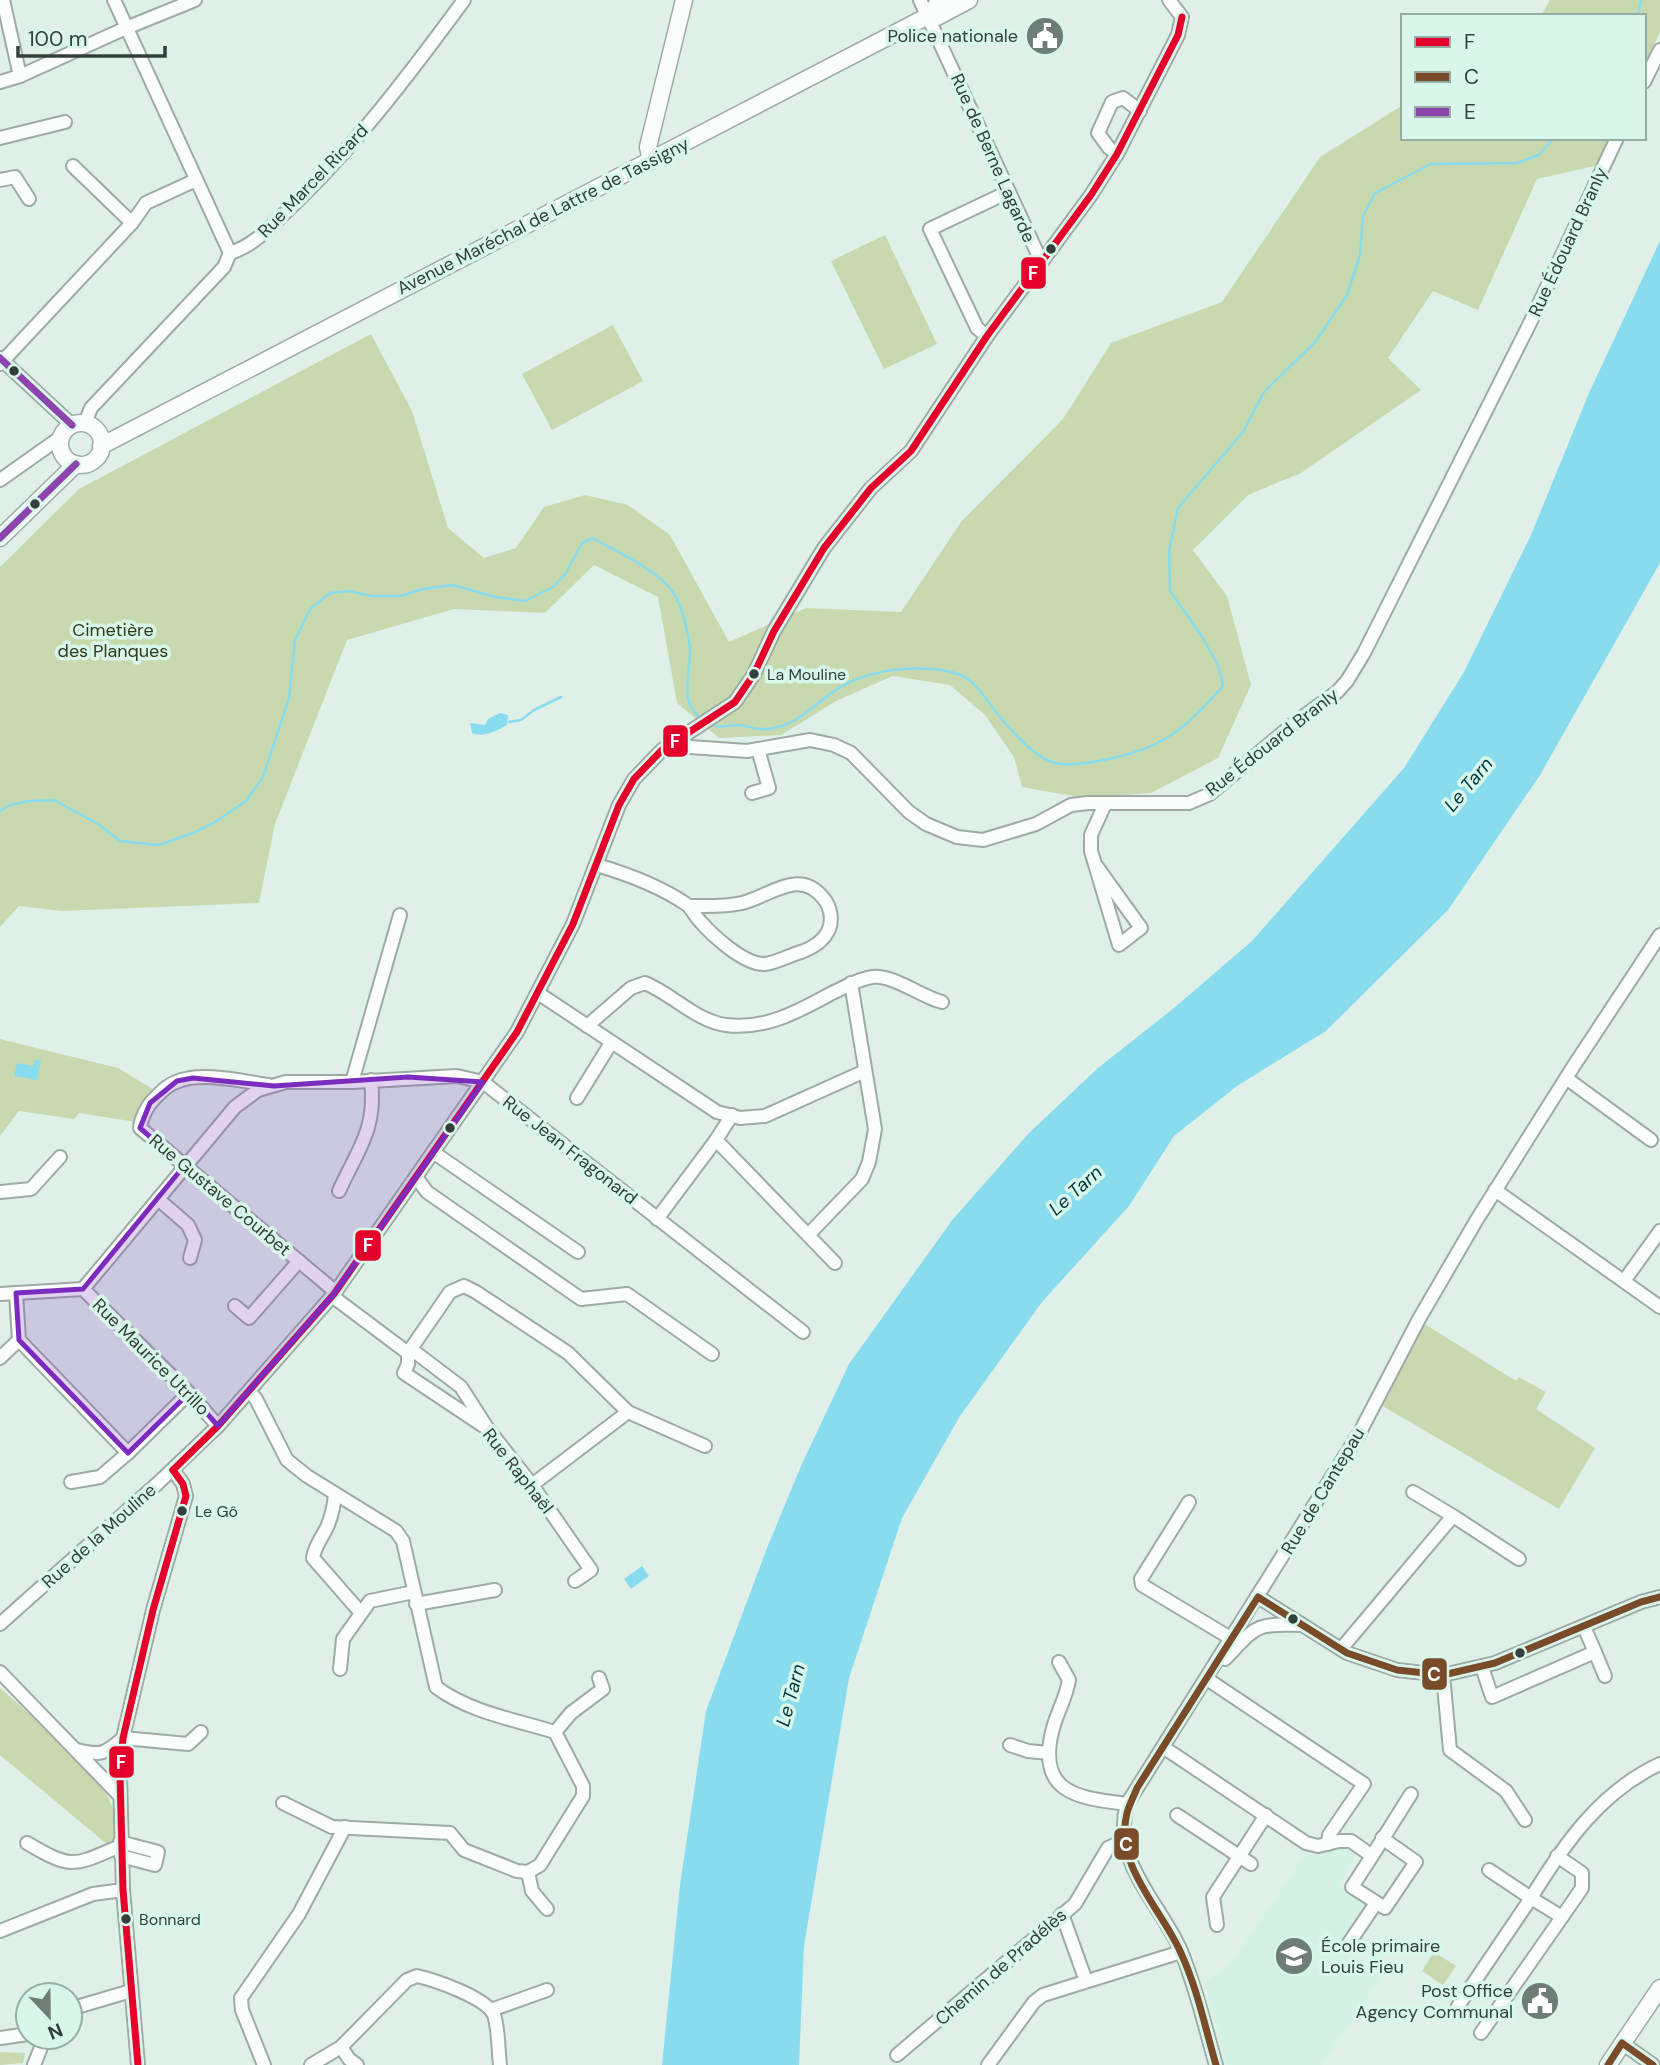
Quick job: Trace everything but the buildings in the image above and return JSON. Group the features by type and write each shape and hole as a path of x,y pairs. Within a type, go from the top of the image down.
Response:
{"main road":[{"path":"651,160 648,147 684,0"},
{"path":"929,16 937,4 945,0"},
{"name":"Avenue Maréchal de Lattre de Tassigny","path":"75,438 118,438 929,16 937,16 969,0"},
{"path":"0,536 76,464 75,438"},
{"path":"0,536 55,470 75,438"},
{"name":"Avenue Maréchal de Lattre de Tassigny","path":"75,438 96,459 90,463 76,464"},
{"path":"1619,2065 1626,2046 1660,1987"},
{"path":"1608,2065 1660,2004"}],"street":[{"path":"3,0 20,76"},
{"path":"114,0 230,253"},
{"path":"0,82 20,76 126,27 195,0"},
{"name":"Rue Marcel Ricard","path":"75,438 91,408 224,267 230,253 255,241 312,188 374,118 464,0"},
{"name":"Rue de Berne Lagarde","path":"920,0 1041,261"},
{"path":"1008,192 930,229 977,328 987,336 1091,195 1117,154 1178,35 1181,17 1169,0"},
{"path":"1646,78 1660,50"},
{"path":"1117,154 1098,133 1112,102 1123,98 1140,111"},
{"path":"0,138 65,122"},
{"name":"Rue Édouard Branly","path":"677,738 690,747 699,748 758,749 810,740 834,745 851,754 909,812 926,824 957,836 983,840 1036,824 1071,805 1189,803 1210,794 1293,724 1337,692 1347,681 1364,653 1530,323 1616,140"},
{"path":"73,166 132,223"},
{"path":"0,180 15,177 29,199"},
{"path":"0,480 75,438 1,361 132,223 146,203 196,180"},
{"name":"Rue de la Mouline","path":"0,1624 173,1470 218,1426 334,1294 517,1032 573,924 619,805 637,774 677,738 736,702 754,674 774,631 824,548 871,488 911,451 987,336"},
{"path":"752,793 769,788 758,749"},
{"path":"1095,864 1141,928 1119,945 1091,851 1091,835 1105,804"},
{"path":"597,865 661,890 689,906 699,920 735,953 750,961 765,964 810,949 821,941 830,928 829,905 818,890 801,883 785,886 745,903 723,907 689,906"},
{"path":"352,1082 400,915"},
{"name":"Rue de Cantepau","path":"1216,2065 1181,1952 1168,1925 1129,1862 1123,1841 1123,1819 1127,1804 1208,1679 1360,1432 1419,1320 1495,1190 1660,935"},
{"path":"587,1026 631,988 645,983 706,1019 724,1025 768,1023 795,1013 851,983 874,976 894,981 929,999 942,1002"},
{"path":"809,1234 862,1179 869,1162 875,1129 874,1109 864,1071 851,983"},
{"path":"538,993 718,1112 740,1118 765,1116 864,1071"},
{"path":"577,1098 611,1043"},
{"path":"83,1289 235,1107 258,1090 286,1082 352,1082 457,1076 483,1082"},
{"name":"Rue Gustave Courbet","path":"274,1086 219,1078 177,1081 166,1087 150,1103 140,1128 331,1287 334,1294"},
{"path":"1566,1078 1651,1140"},
{"path":"339,1191 371,1124 371,1080"},
{"name":"Rue Jean Fragonard","path":"483,1082 803,1332"},
{"path":"657,1219 732,1115"},
{"path":"716,1140 835,1263"},
{"path":"433,1152 578,1252"},
{"path":"0,1192 31,1189 60,1157"},
{"path":"416,1177 427,1192 581,1300 627,1294 712,1354"},
{"path":"1495,1190 1660,1307"},
{"path":"158,1199 188,1225 195,1240 190,1258"},
{"path":"1624,1281 1660,1231"},
{"name":"Rue Gustave Courbet","path":"236,1306 250,1318 299,1261"},
{"path":"409,1351 450,1292 464,1286 568,1353 628,1412 705,1446"},
{"name":"Rue Maurice Utrillo","path":"0,1294 83,1289 189,1393 218,1426"},
{"path":"16,1293 19,1340 128,1453"},
{"path":"334,1294 336,1299 461,1387 488,1429"},
{"path":"0,1359 19,1340"},
{"name":"Rue Raphaël","path":"409,1351 404,1373 488,1429 532,1485 591,1570 575,1581"},
{"path":"249,1391 256,1399 287,1460 307,1476 396,1531 404,1541 436,1687 449,1697 555,1732 583,1786 583,1796 540,1865 528,1872 517,1871 464,1850 450,1833 332,1826 284,1803"},
{"path":"71,1482 100,1477 189,1393"},
{"path":"532,1485 628,1412"},
{"path":"138,2065 123,1889 120,1775 123,1738 153,1610 186,1496 183,1484 173,1470"},
{"path":"1413,1492 1519,1559"},
{"path":"335,1494 334,1507 327,1527 314,1548 313,1558 362,1613"},
{"path":"1189,1502 1141,1579 1142,1585 1232,1639"},
{"path":"1341,1649 1453,1516"},
{"path":"341,1669 342,1639 370,1601 495,1591"},
{"path":"1258,1597 1341,1649 1371,1662 1397,1670 1443,1675 1482,1667 1641,1602 1660,1597"},
{"path":"1302,1625 1275,1624 1258,1627 1208,1679 1287,1736 1364,1784 1329,1835 1328,1844"},
{"path":"1584,1627 1605,1676"},
{"path":"1482,1667 1492,1697 1595,1652"},
{"path":"1059,1662 1069,1680 1066,1699 1052,1731 1049,1753 1051,1765 1062,1788 1087,1799 1127,1804"},
{"path":"0,1672 120,1796"},
{"path":"1443,1675 1450,1750 1506,1791 1525,1821"},
{"path":"555,1732 571,1713 603,1689 599,1678"},
{"path":"96,1755 108,1751 123,1738 188,1744 201,1732"},
{"path":"1010,1745 1027,1751 1049,1753"},
{"path":"1163,1747 1306,1843 1318,1846 1351,1841 1372,1856"},
{"path":"76,1750 96,1755 120,1775"},
{"path":"1458,2006 1557,1856 1605,1799 1660,1764"},
{"path":"1382,1838 1416,1862 1385,1908 1352,1887 1382,1838 1411,1794"},
{"path":"1177,1815 1251,1864"},
{"path":"1217,1925 1213,1897 1266,1815"},
{"path":"264,2065 242,2010 241,1998 299,1914 345,1827"},
{"name":"Chemin de Pradélès","path":"897,2055 1075,1904 1108,1848 1123,1841"},
{"path":"27,1843 54,1859 68,1863 83,1861 121,1848"},
{"path":"1480,2034 1582,1888 1582,1873 1557,1856"},
{"path":"1489,1870 1562,1917"},
{"path":"528,1872 532,1891 547,1909"},
{"path":"0,1931 93,1894 123,1889"},
{"path":"1349,1942 1377,1903"},
{"path":"1062,1914 1086,1980"},
{"path":"988,2065 1034,2002 1043,1994 1181,1952"},
{"path":"311,2065 341,2047 407,1980 417,1976 488,2005 494,2016 500,2065"},
{"path":"84,2005 131,1990"},
{"path":"491,2010 547,1990"},
{"path":"1626,2046 1653,2065"},
{"path":"341,2047 357,2065"}],"highlighted area":[{"path":"408,1077 483,1082 334,1294 218,1426 189,1393 128,1453 19,1340 16,1293 83,1289 184,1166 140,1128 150,1103 177,1081 193,1078 274,1086"}],"shaded area":[{"name":"École primaire Louis Fieu","path":"1339,1841 1359,1847 1339,1886 1372,1909 1344,1952 1381,1977 1321,2065 1227,2065 1205,1984 1234,1960 1305,1855 1319,1855"}],"green space":[{"path":"1550,0 1660,0 1660,32 1646,62 1646,14 1542,14"},
{"name":"Cimetière des Planques","path":"1401,106 1401,140 1610,140 1599,165 1537,179 1478,310 1433,291 1388,358 1421,390 1301,473 1248,495 1193,550 1227,596 1251,685 1218,758 1151,793 1083,798 1022,787 1014,757 985,715 950,685 893,676 838,700 781,735 719,738 677,703 658,597 594,565 545,613 454,609 347,640 275,824 259,903 62,911 19,906 0,927 0,567 79,489 371,334 412,411 448,528 484,558 516,548 544,507 585,495 628,505 670,535 729,642 806,608 901,612 961,522 1063,419 1111,343 1222,302 1320,157"},
{"path":"885,235 937,344 884,369 831,261"},
{"path":"613,325 643,381 552,430 522,374"},
{"path":"0,1039 118,1068 156,1091 136,1122 79,1113 74,1119 19,1111 0,1136"},
{"path":"1423,1323 1516,1381 1519,1377 1546,1392 1536,1409 1595,1448 1559,1509 1381,1405"},
{"path":"0,1688 63,1745 107,1795 113,1809 114,1842 108,1845 0,1755"},
{"path":"1434,1952 1456,1966 1443,1985 1422,1971"},
{"path":"0,2052 25,2053 23,2063 0,2065"}],"water":[{"name":"Le Tarn","path":"1660,241 1660,563 1540,775 1448,910 1326,1031 1237,1086 1174,1136 1129,1206 1042,1302 960,1416 902,1518 849,1678 804,1946 799,2065 662,2065 680,1885 706,1711 767,1548 801,1466 849,1364 953,1219 1030,1132 1098,1068 1252,941 1404,768 1464,672 1531,535 1589,393"},
{"path":"500,713 508,715 507,725 485,734 472,733 470,723 485,725 488,719"},
{"path":"35,1059 41,1060 37,1080 14,1076 17,1063 33,1066"},
{"path":"642,1566 649,1576 631,1589 624,1579"}],"waterway":[{"path":"1638,14 1641,0"},
{"path":"710,723 758,729 786,725 848,683 888,671 920,669 946,671 969,680 1022,741 1039,756 1052,762 1075,764 1122,756 1149,747 1177,731 1223,686 1218,665 1170,591 1169,551 1178,508 1243,432 1264,392 1316,341 1347,295 1360,255 1363,216 1375,193 1431,164 1517,163 1539,155 1552,140"},
{"path":"0,811 10,805 28,801 54,800 98,824 120,841 159,845 193,833 246,801 263,777 289,698 295,640 310,609 330,593 349,591 372,596 400,596 423,589 453,585 495,597 525,601 553,587 566,573 582,543 593,538 647,569 673,592 682,611 689,641 688,695 694,712 701,718"},
{"path":"509,722 521,720 534,710 561,697"}],"transit line":[{"name":"F","path":"173,1470 218,1426 334,1294 517,1032 573,924 619,805 634,779 662,750 735,702 754,674 774,631 824,548 871,488 911,451 987,336 1091,195 1117,154 1178,35 1182,17"},
{"name":"E","path":"0,358 72,425"},
{"name":"E","path":"0,538 76,464"},
{"name":"F","path":"138,2065 123,1890 120,1775 123,1738 153,1610 186,1496 183,1484 173,1470"},
{"name":"C","path":"1216,2065 1186,1965 1133,1868 1125,1832 1127,1813 1137,1788 1258,1597 1347,1653 1397,1670 1443,1675 1495,1663 1641,1602 1660,1597"},
{"name":"C","path":"1608,2065 1622,2043 1653,2065"}],"place":[{"name":"Police nationale","path":"1045,36"},
{"name":"La Mouline","path":"754,674"},
{"name":"Le Gô","path":"182,1511"},
{"name":"Bonnard","path":"126,1919"},
{"name":"École primaire Louis Fieu","path":"1294,1956"},
{"name":"Post Office Agency Communal","path":"1540,2001"}]}
